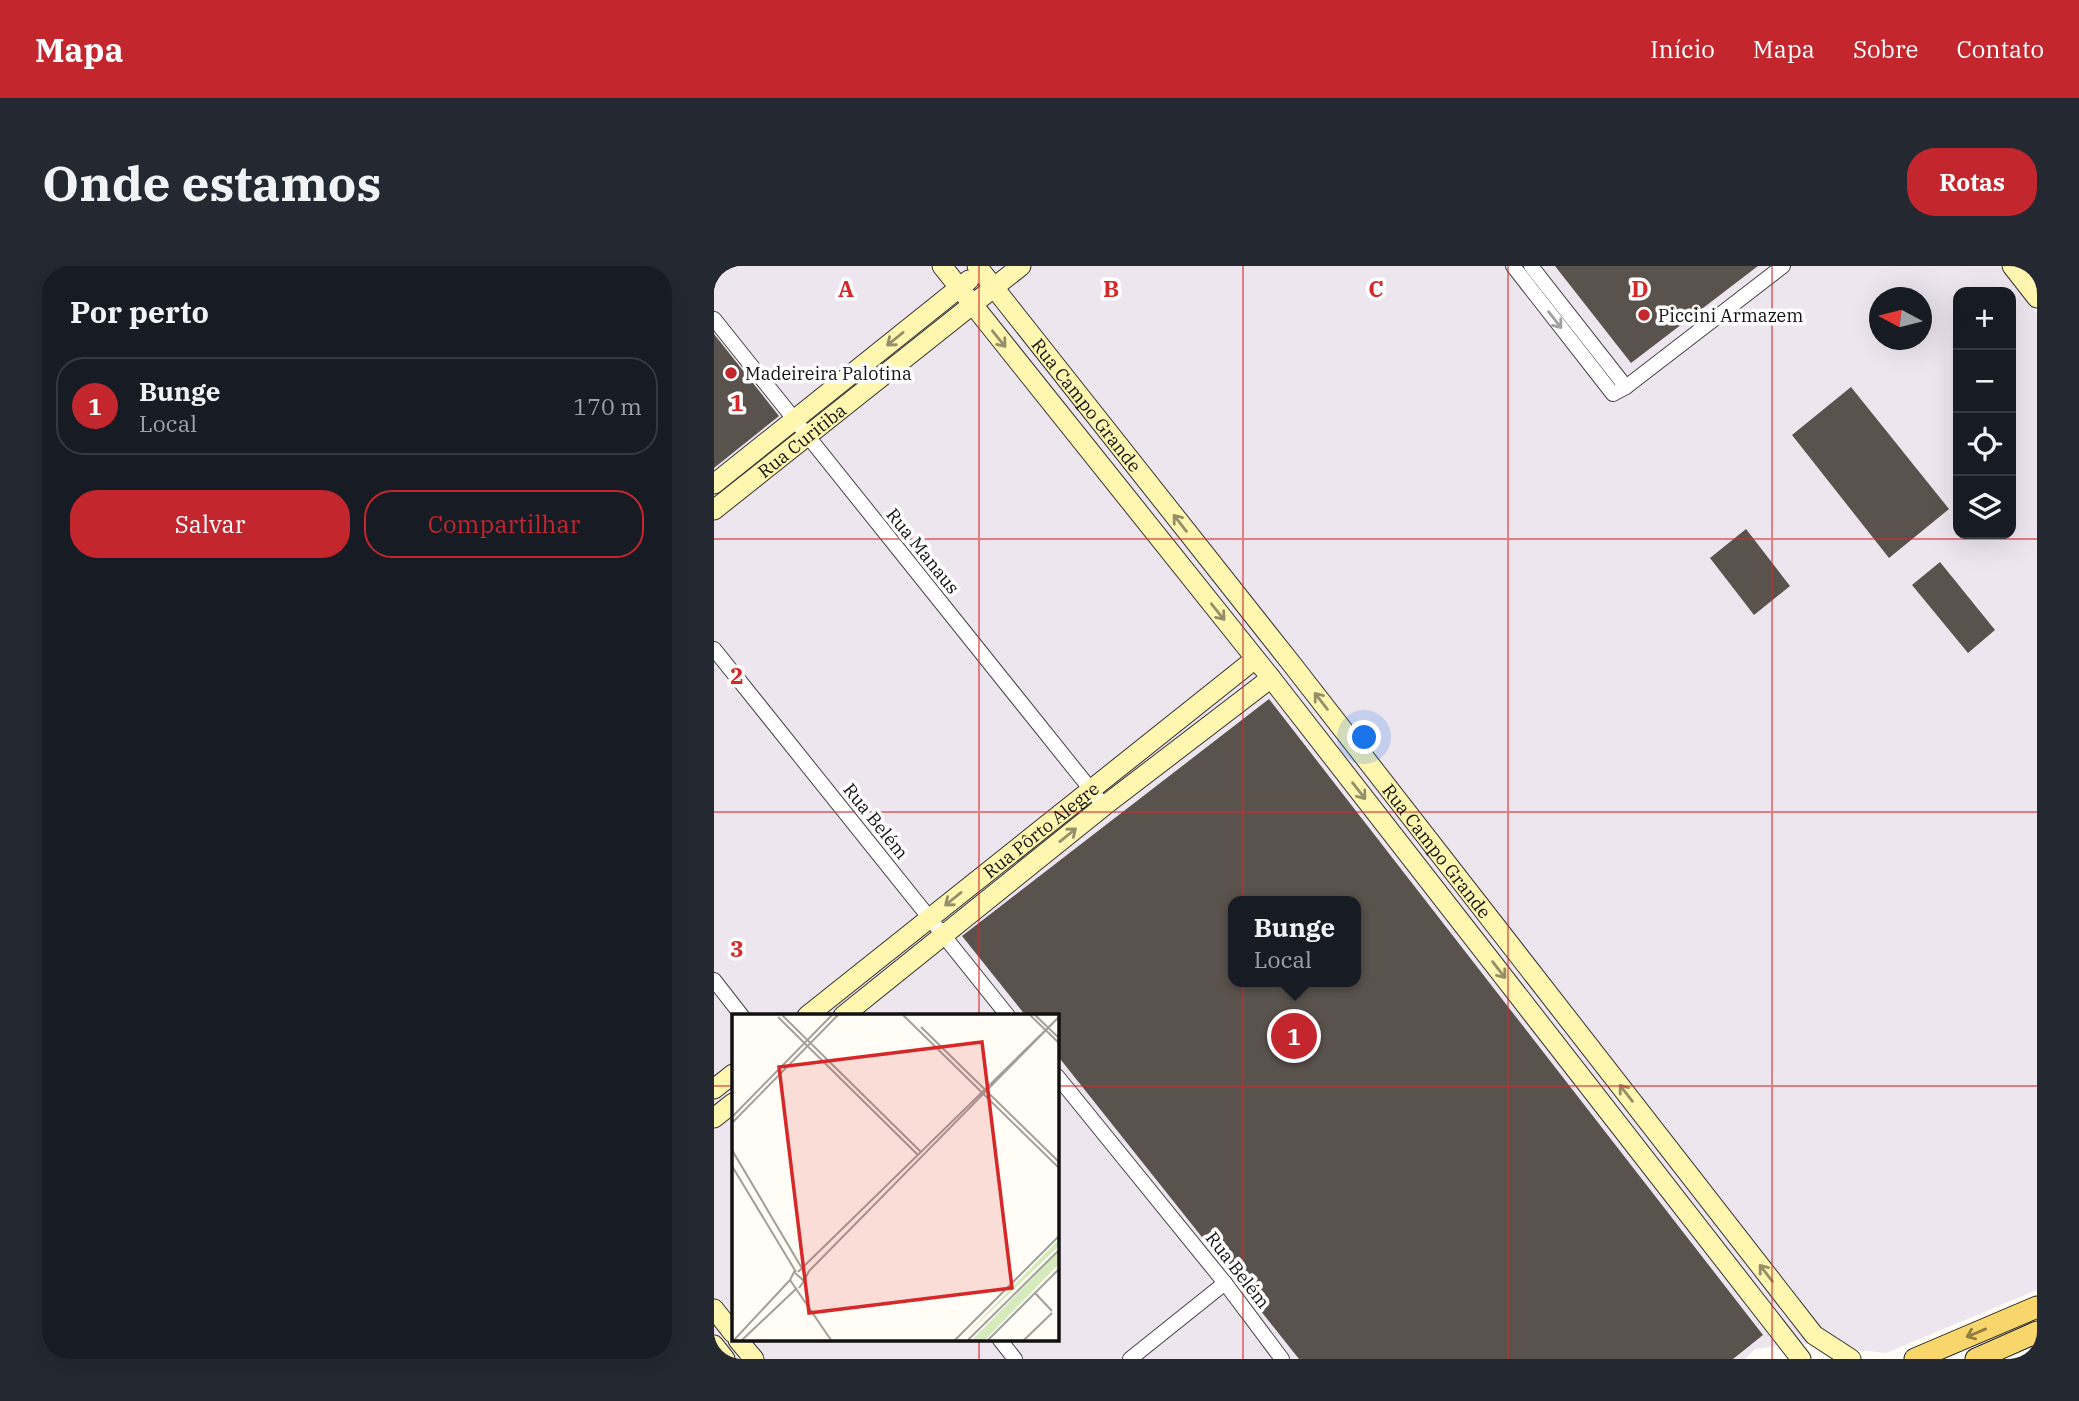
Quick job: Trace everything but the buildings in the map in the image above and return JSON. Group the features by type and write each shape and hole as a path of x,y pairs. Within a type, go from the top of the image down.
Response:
{"main road":[{"path":"1915,1359 2037,1307"},
{"path":"1976,1359 2037,1332"}],"street":[{"name":"Rua Campo Grande","path":"942,266 1271,678 1801,1359"},
{"name":"Rua Curitiba","path":"714,510 1021,266"},
{"path":"1513,266 1620,391"},
{"path":"1531,266 1620,391"},
{"path":"1620,391 1783,266"},
{"path":"2012,266 2037,298"},
{"name":"Rua Campo Grande","path":"981,268 993,288 1278,646 1814,1335 1851,1359"},
{"name":"Rua Curitiba","path":"714,484 981,268"},
{"name":"Rua Manaus","path":"714,319 1104,806"},
{"path":"918,321 930,338"},
{"name":"Rua Pôrto Alegre","path":"810,1014 1144,745 1255,659 1278,646"},
{"name":"Rua Belém","path":"714,649 1006,1014"},
{"name":"Rua Pôrto Alegre","path":"845,1014 1157,764 1291,663"},
{"path":"1185,713 1199,732"},
{"path":"1144,745 1157,764"},
{"path":"1023,843 1037,860"},
{"path":"865,971 879,987"},
{"path":"714,980 740,1014"},
{"path":"714,1089 732,1075"},
{"name":"Rua Belém","path":"1059,1078 1225,1283 1282,1359"},
{"path":"714,1118 732,1104"},
{"path":"1130,1359 1225,1283"},
{"path":"714,1309 732,1332"},
{"path":"740,1342 754,1359"},
{"path":"1002,1342 1015,1359"},
{"path":"714,1345 725,1359"}],"shaded area":[{"path":"714,266 2000,266 2037,313 2037,1290 1886,1353 1798,1343 1755,1349 1745,1359 714,1359"}],"place":[{"name":"Piccini Armazem","path":"1644,315"},
{"name":"Madeireira Palotina","path":"731,373"},
{"name":"Bunge","path":"1294,1036"}]}
